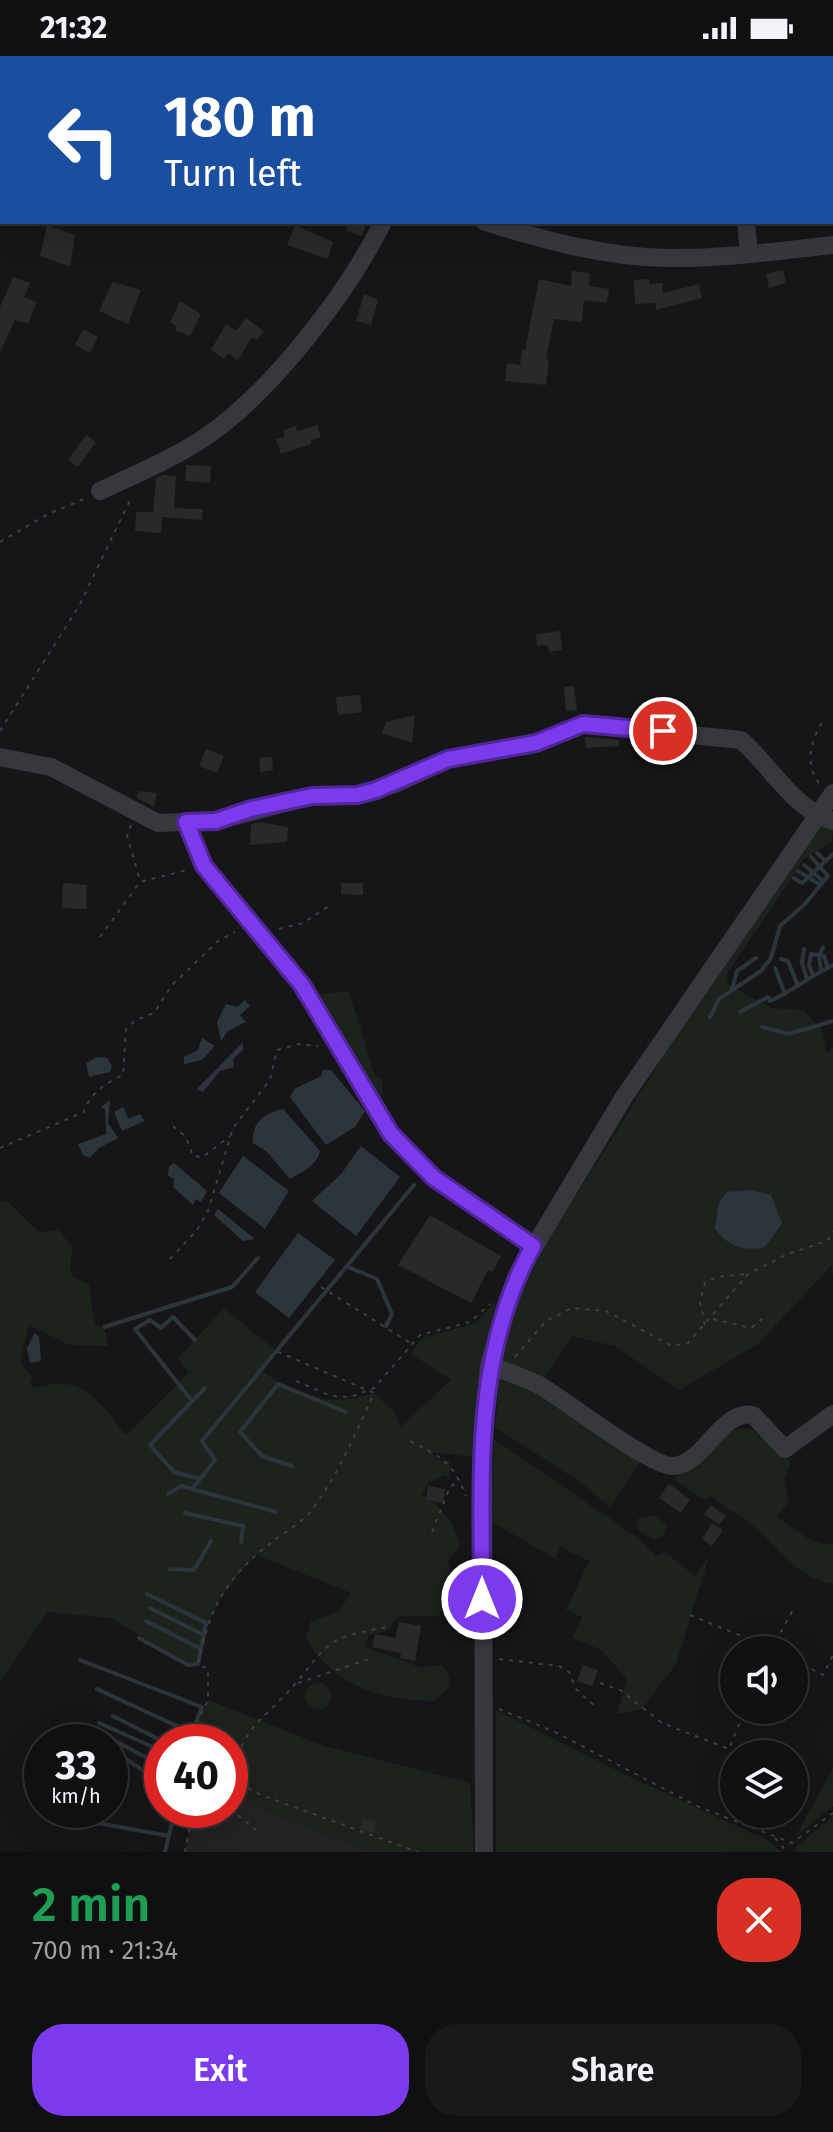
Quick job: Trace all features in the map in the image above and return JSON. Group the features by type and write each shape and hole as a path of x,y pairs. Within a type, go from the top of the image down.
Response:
{"street":[{"path":"100,491 202,440 234,416 261,389 358,268 382,224"},
{"path":"493,224 597,250 664,258 749,254 833,245"},
{"path":"746,224 749,254"},
{"path":"0,757 51,767 158,823 216,821 251,809 312,796 367,793 395,784 448,759 513,748 545,740 567,729 595,724 741,740 768,773 825,818"},
{"path":"484,1852 483,1426 497,1368 504,1307 533,1246 624,1097 825,818 832,795"},
{"path":"186,822 204,866 302,985 391,1134 434,1178 533,1246"},
{"path":"497,1368 540,1386 664,1465 674,1467 686,1461 739,1416 753,1415 785,1449 833,1414"}],"path":[{"path":"0,731 79,606 114,539 142,471"},
{"path":"0,542 48,514 100,491"},
{"path":"823,721 813,737 810,754 816,778 832,795"},
{"path":"134,811 127,836 140,882"},
{"path":"100,937 140,882 204,866"},
{"path":"0,1148 84,1112 86,1103 107,1082 123,1075 126,1029 136,1020 154,1013 172,985 218,941 255,930 303,923 329,906"},
{"path":"170,1259 197,1230 208,1211 231,1135 270,1080 277,1050 299,1044 339,1048"},
{"path":"173,1126 186,1137 193,1156 203,1157 231,1135"},
{"path":"705,1325 700,1302 705,1283 716,1277 748,1274 788,1254 827,1241 833,1231"},
{"path":"497,1368 546,1321 572,1308 606,1311 672,1346 688,1343 748,1274"},
{"path":"321,1287 413,1345"},
{"path":"296,1381 331,1396 350,1397 374,1388 420,1335 470,1322 490,1304"},
{"path":"712,1319 751,1328 767,1315"},
{"path":"197,1724 208,1700 208,1669 198,1664 206,1623 222,1591 256,1554 313,1510 349,1448 374,1393 276,1351"},
{"path":"410,1441 437,1454 461,1480 465,1496 482,1510"},
{"path":"432,1532 450,1487 461,1480"},
{"path":"780,1636 794,1608"},
{"path":"690,1615 741,1636"},
{"path":"248,1731 295,1684 309,1664 337,1640 385,1627"},
{"path":"808,1667 823,1675 833,1655"},
{"path":"482,1658 559,1666 569,1672 576,1689 596,1707"},
{"path":"295,1684 369,1659"},
{"path":"600,1683 620,1690 662,1723 729,1749 739,1724"},
{"path":"483,1702 555,1732 699,1807 792,1843 833,1813"},
{"path":"248,1788 418,1852"},
{"path":"248,1824 256,1830"},
{"path":"185,1852 190,1828"},
{"path":"773,1836 787,1852"}],"shaded area":[{"path":"820,824 833,828 832,841 804,859 727,974 728,984 771,1008 804,1010 822,1030 827,1054 833,1047 833,1278 832,1265 758,1344 679,1390 615,1346 572,1336 542,1381 501,1362 507,1325 542,1250 683,1025"},
{"path":"349,991 375,1076 383,1080 381,1101 314,995"},
{"path":"245,1000 250,1006 240,1015 246,1022 228,1031 221,1041 217,1022 226,1004 237,1007"},
{"path":"202,1038 215,1046 202,1060 184,1064 184,1057 198,1050"},
{"path":"243,1042 243,1050 233,1059 234,1067 220,1071 203,1092 197,1089"},
{"path":"97,1057 107,1058 112,1066 110,1072 89,1077 86,1063"},
{"path":"323,1070 331,1070 365,1111 355,1127 326,1145 290,1097 294,1089 321,1076"},
{"path":"110,1100 108,1123 118,1138 99,1148 90,1158 83,1155 78,1144 106,1134 105,1109 101,1107"},
{"path":"123,1107 129,1119 140,1114 145,1121 122,1131 114,1112"},
{"path":"283,1109 320,1151 312,1165 290,1179 267,1152 253,1143 254,1130 260,1120"},
{"path":"361,1146 400,1177 356,1236 312,1201 341,1174"},
{"path":"243,1156 289,1191 265,1229 219,1193"},
{"path":"174,1163 207,1191 201,1202 196,1199 193,1205 173,1187 174,1179 168,1176 169,1166"},
{"path":"751,1190 771,1195 782,1223 765,1247 750,1249 725,1240 715,1229 719,1202 727,1192"},
{"path":"7,1201 40,1233 58,1230 73,1247 70,1267 73,1277 89,1284 95,1326 104,1327 108,1346 69,1345 29,1325 20,1363 32,1377 30,1384 36,1388 52,1384 78,1387 98,1402 126,1435 189,1373 178,1358 224,1308 276,1351 260,1369 273,1378 300,1393 328,1400 358,1398 374,1393 395,1413 400,1427 451,1380 411,1354 422,1338 476,1323 496,1301 483,1355 473,1457 433,1452 436,1460 450,1461 449,1478 445,1475 429,1482 421,1494 446,1516 460,1545 448,1561 455,1587 439,1616 400,1616 386,1631 369,1635 365,1647 422,1668 441,1665 450,1676 448,1689 434,1701 414,1700 378,1694 345,1679 331,1669 306,1639 311,1621 338,1612 351,1593 256,1555 217,1604 206,1630 198,1664 188,1665 111,1618 47,1612 0,1682 0,1202"},
{"path":"218,1209 255,1239 243,1241 214,1215"},
{"path":"298,1233 335,1260 289,1318 255,1292"},
{"path":"34,1333 39,1336 41,1361 30,1363 27,1349"},
{"path":"500,1375 543,1393 641,1461 610,1507 580,1482 495,1427"},
{"path":"752,1429 791,1463 784,1479 789,1501 777,1517 811,1540 833,1544 833,1584 805,1574 743,1518 712,1496 703,1499 674,1479 733,1430"},
{"path":"494,1439 638,1538 656,1556 665,1552 695,1576 709,1557 676,1664 642,1709 617,1714 627,1679 601,1650 573,1638 582,1617 566,1610 589,1561 560,1547 555,1559 491,1521"},
{"path":"654,1515 667,1525 664,1535 654,1540 638,1530 637,1519"},
{"path":"318,1683 327,1687 331,1696 327,1705 318,1709 309,1705 305,1696 309,1687"},
{"path":"208,1700 324,1746 470,1783 474,1852 376,1852 284,1819 248,1798 248,1724 197,1724"},
{"path":"496,1710 720,1818 720,1828 742,1828 768,1840 782,1852 496,1852"},
{"path":"833,1767 833,1806 808,1826 808,1814"},
{"path":"248,1798 284,1819 376,1852 185,1852 190,1828 248,1828"},
{"path":"833,1816 833,1852 797,1852 795,1848"}],"building":[{"path":"348,224 366,224 362,236 346,231"},
{"path":"47,225 75,235 70,267 40,256"},
{"path":"295,225 333,242 328,259 287,245"},
{"path":"783,270 786,283 769,288 766,274"},
{"path":"572,271 590,273 589,286 609,289 607,303 584,300 582,322 554,319 546,359 549,360 546,385 505,381 507,363 520,365 522,350 525,350 539,279 571,286"},
{"path":"13,277 30,283 24,297 37,302 28,324 15,320 0,352 0,307"},
{"path":"649,279 649,284 662,283 663,293 699,284 702,298 656,310 656,303 635,304 634,280"},
{"path":"113,282 141,290 128,324 99,311"},
{"path":"364,294 378,300 371,325 356,321"},
{"path":"180,301 201,314 190,336 175,330 177,326 170,322"},
{"path":"246,318 264,331 257,340 252,337 238,360 228,353 225,359 211,350 226,324 236,331"},
{"path":"83,329 98,337 90,353 75,345"},
{"path":"317,425 321,437 311,440 311,444 281,454 276,439 285,436 283,430 296,426 297,431"},
{"path":"86,435 96,442 78,467 68,460"},
{"path":"186,465 211,466 210,483 185,481"},
{"path":"176,476 174,508 203,509 202,520 162,517 161,533 135,531 136,512 153,512 156,478"},
{"path":"560,631 562,650 549,652 548,645 537,646 536,634"},
{"path":"574,686 577,710 566,711 564,687"},
{"path":"360,695 362,712 338,715 336,697"},
{"path":"415,715 412,743 382,733 386,722"},
{"path":"585,737 619,740 619,746 586,748"},
{"path":"206,749 224,756 217,773 199,766"},
{"path":"272,757 273,770 260,772 259,758"},
{"path":"138,791 157,793 154,807 137,798"},
{"path":"261,822 288,827 287,842 250,845 251,824"},
{"path":"63,883 87,885 86,909 62,908"},
{"path":"341,883 363,883 363,895 341,894"},
{"path":"430,1215 501,1256 492,1272 488,1270 471,1303 398,1265"},
{"path":"669,1483 690,1500 681,1513 659,1498"},
{"path":"428,1486 445,1489 443,1503 426,1500"},
{"path":"711,1505 726,1516 719,1525 704,1514"},
{"path":"712,1523 723,1530 712,1546 702,1539"},
{"path":"399,1622 421,1626 415,1661 400,1658 401,1653 372,1647 375,1634 395,1638"},
{"path":"583,1665 598,1670 592,1686 577,1681"},
{"path":"363,1818 377,1822 374,1833 360,1829"}],"waterway":[{"path":"817,853 826,861"},
{"path":"794,878 802,883 833,854"},
{"path":"710,1017 719,999 761,971 771,958 780,926 805,904 828,876 811,857"},
{"path":"804,865 823,881"},
{"path":"798,871 819,884"},
{"path":"821,971 819,956 823,947"},
{"path":"804,949 802,963 807,979"},
{"path":"813,975 809,965 811,954 824,956 828,968"},
{"path":"732,989 737,971 756,958"},
{"path":"781,959 788,961 798,986"},
{"path":"740,1012 768,997 770,1001 778,997 833,965"},
{"path":"775,968 785,994"},
{"path":"762,1027 789,1034 833,1021"},
{"path":"193,1488 215,1460 202,1441 414,1185"},
{"path":"104,1327 232,1287 258,1258"},
{"path":"348,1267 377,1279 392,1314 386,1326"},
{"path":"192,1401 135,1329 150,1320 161,1328 173,1317 195,1340"},
{"path":"292,1466 262,1456 240,1432 278,1384 346,1412"},
{"path":"200,1479 174,1472 150,1445 205,1388"},
{"path":"168,1494 181,1486 276,1512"},
{"path":"185,1513 243,1526 241,1542"},
{"path":"170,1569 194,1570 211,1541"},
{"path":"139,1638 188,1665 198,1664 206,1623 147,1594"},
{"path":"150,1608 204,1635"},
{"path":"146,1621 201,1649"},
{"path":"80,1660 202,1707 195,1724"},
{"path":"97,1689 173,1724"},
{"path":"113,1716 144,1732"},
{"path":"99,1723 144,1743"},
{"path":"128,1748 144,1756"},
{"path":"128,1760 144,1771"},
{"path":"125,1828 169,1836"},
{"path":"165,1852 171,1828"}],"route":[{"path":"482,1599 483,1426 489,1365 504,1307 533,1246 434,1178 391,1134 302,985 204,866 186,822 216,821 251,809 312,796 357,795 395,784 448,759 536,743 583,724 663,731"}]}
